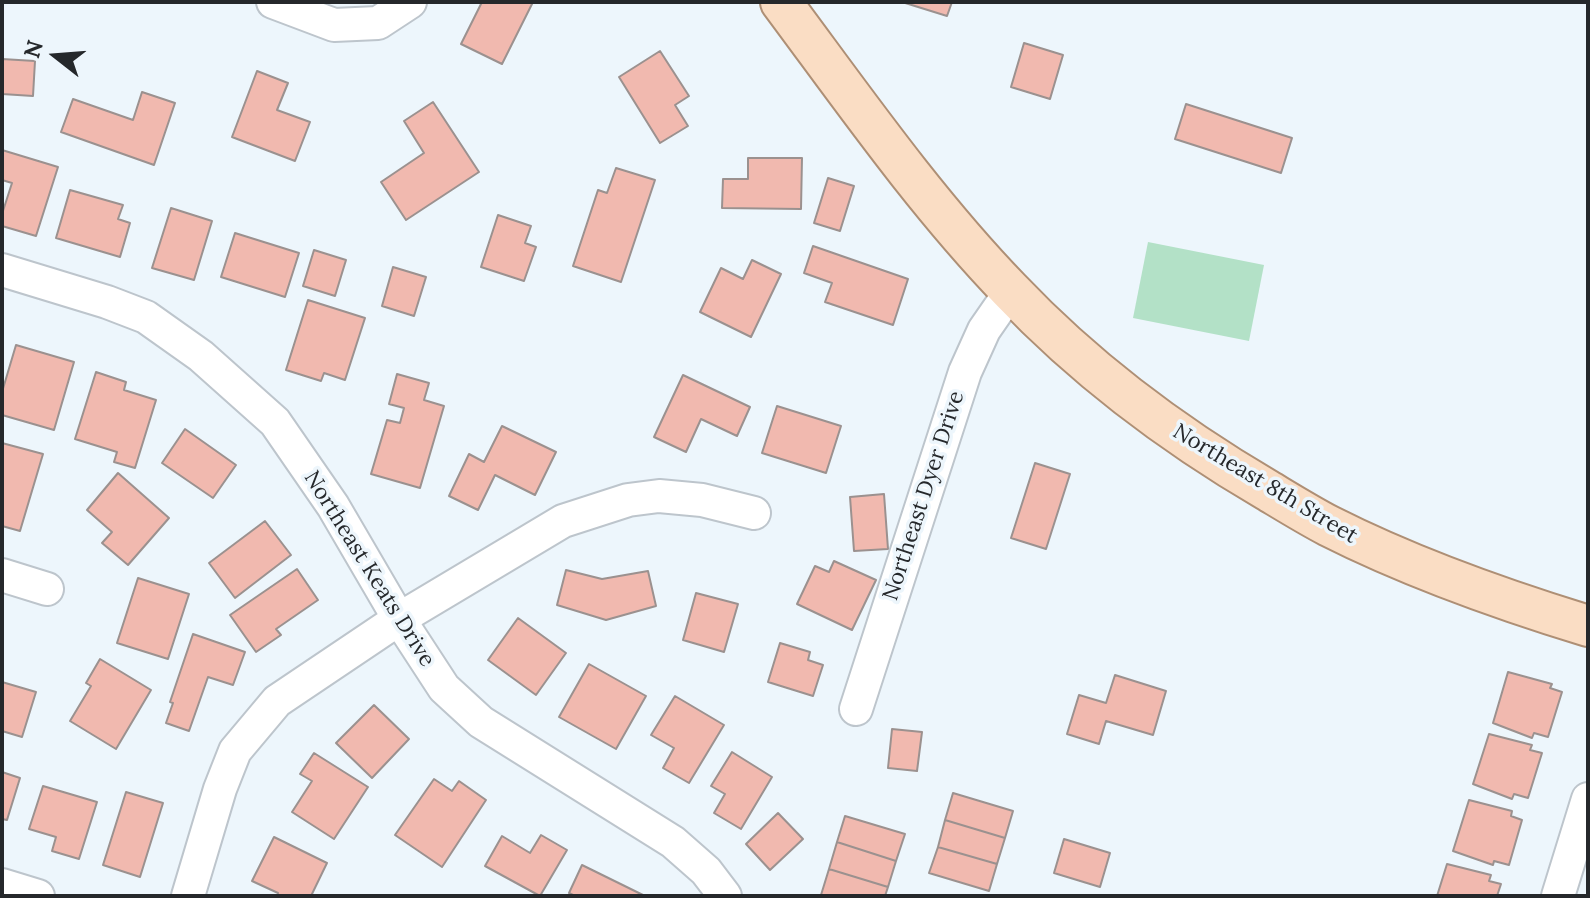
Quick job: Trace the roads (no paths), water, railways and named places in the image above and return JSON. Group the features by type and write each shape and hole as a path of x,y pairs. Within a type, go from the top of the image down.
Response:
{"main road":[{"name":"Northeast 8th Street","path":"781,2 950,224 1011,291 1079,357 1165,424 1216,460 1327,525 1414,566 1588,626"}],"street":[{"path":"273,2 334,25 378,23 410,2"},
{"name":"Northeast Keats Drive","path":"2,270 146,317 201,356 275,422 333,506 399,619 444,688 481,722 673,842 706,871 725,896"},
{"name":"Northeast Dyer Drive","path":"856,709 965,372 984,330 1011,291"},
{"path":"188,896 220,789 235,751 277,701 399,619 563,521 597,508 659,496 702,500 754,513"},
{"path":"2,575 47,589"},
{"path":"1558,896 1588,799"},
{"path":"2,885 38,896"}]}
